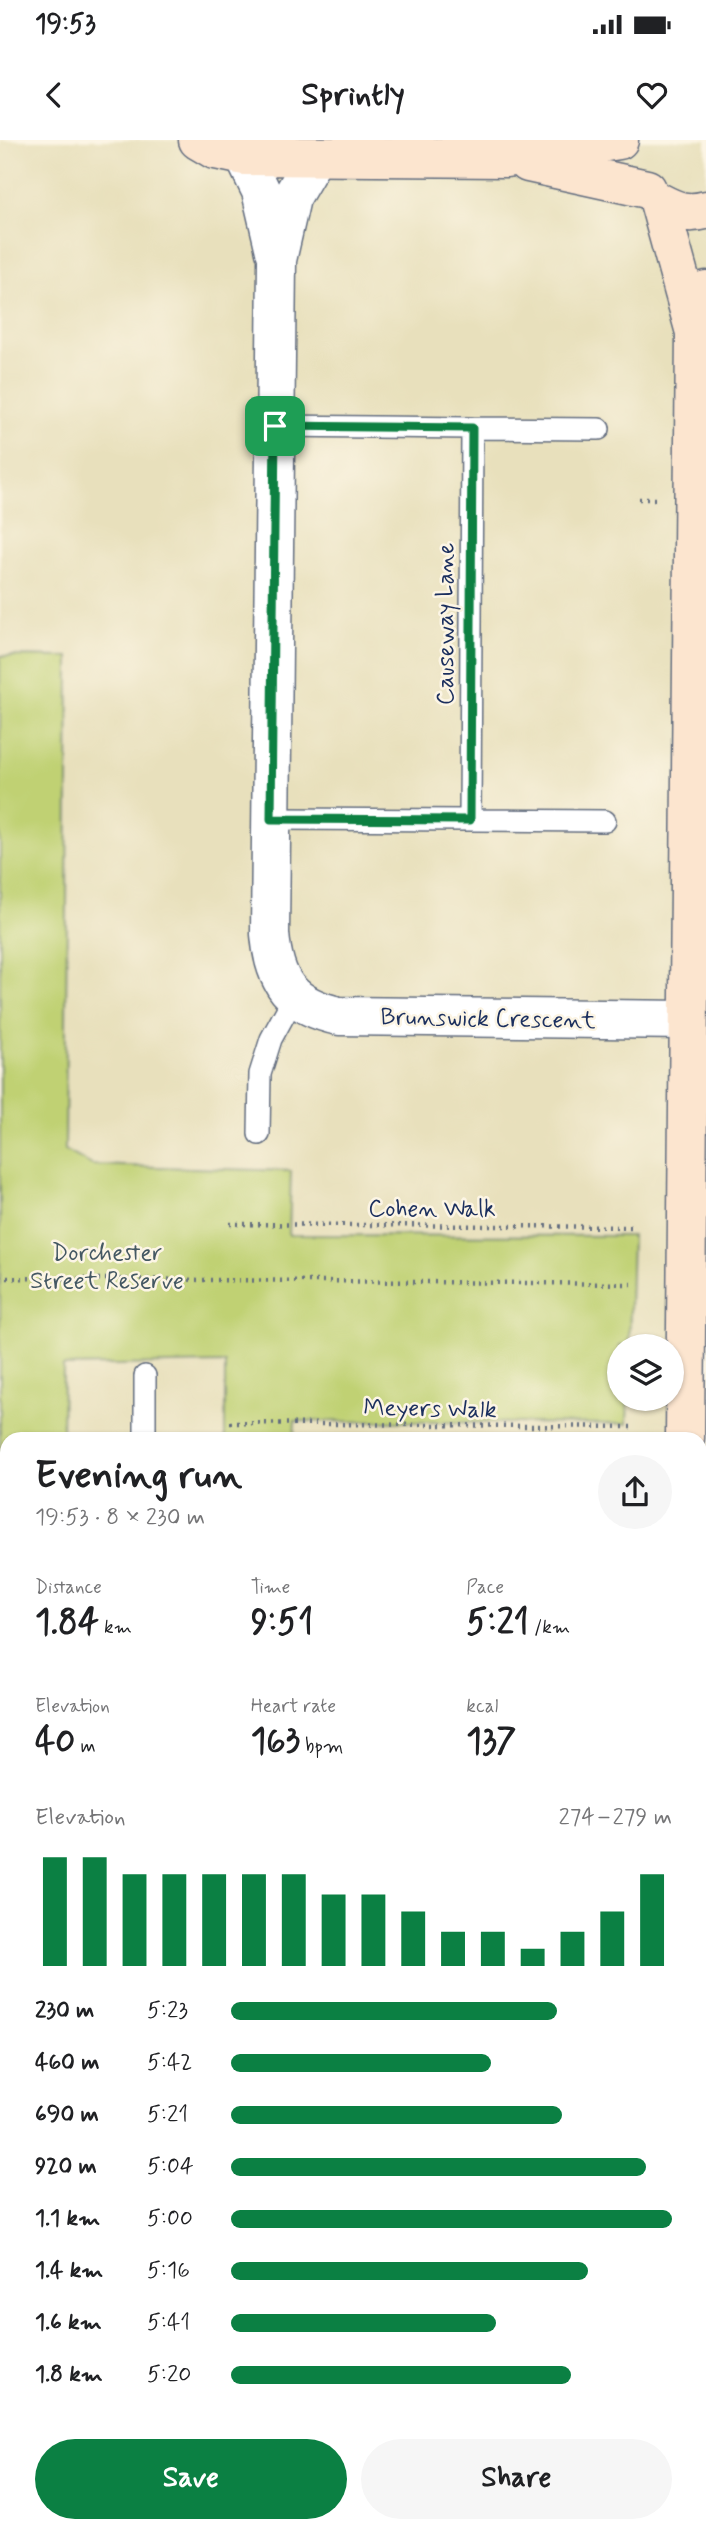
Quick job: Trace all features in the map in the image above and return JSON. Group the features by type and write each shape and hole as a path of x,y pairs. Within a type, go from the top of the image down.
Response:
{"street":[{"path":"198,140 215,150 244,156 506,158 618,140"},
{"path":"640,140 636,158 653,195 695,331"},
{"name":"Brunswick Crescent","path":"244,156 261,191 277,260"},
{"name":"Brunswick Crescent","path":"315,157 291,198 277,260 271,953 282,982 295,997 317,1012 339,1016 686,1020"},
{"path":"506,158 653,195 683,212 706,209"},
{"path":"686,1432 696,1364 699,1274 686,1020 695,331 706,290"}],"lane":[{"path":"275,426 599,429"},
{"name":"Causeway Lane","path":"470,820 472,428"},
{"path":"271,819 605,821"},
{"path":"259,1134 260,1074 271,1040 295,997"},
{"path":"145,1376 145,1432"}],"path":[{"name":"Cohen Walk","path":"230,1224 633,1227"},
{"path":"0,1278 632,1283"},
{"name":"Meyers Walk","path":"230,1423 631,1427"}],"green space":[{"name":"Dorchester Street Reserve","path":"0,656 69,657 65,1150 92,1165 291,1171 289,1235 632,1236 629,1334 607,1334 607,1411 628,1411 627,1424 295,1421 294,1432 225,1432 225,1363 63,1366 62,1432 0,1432"}],"route":[{"path":"275,426 472,428 470,820 271,819 275,426"}]}
